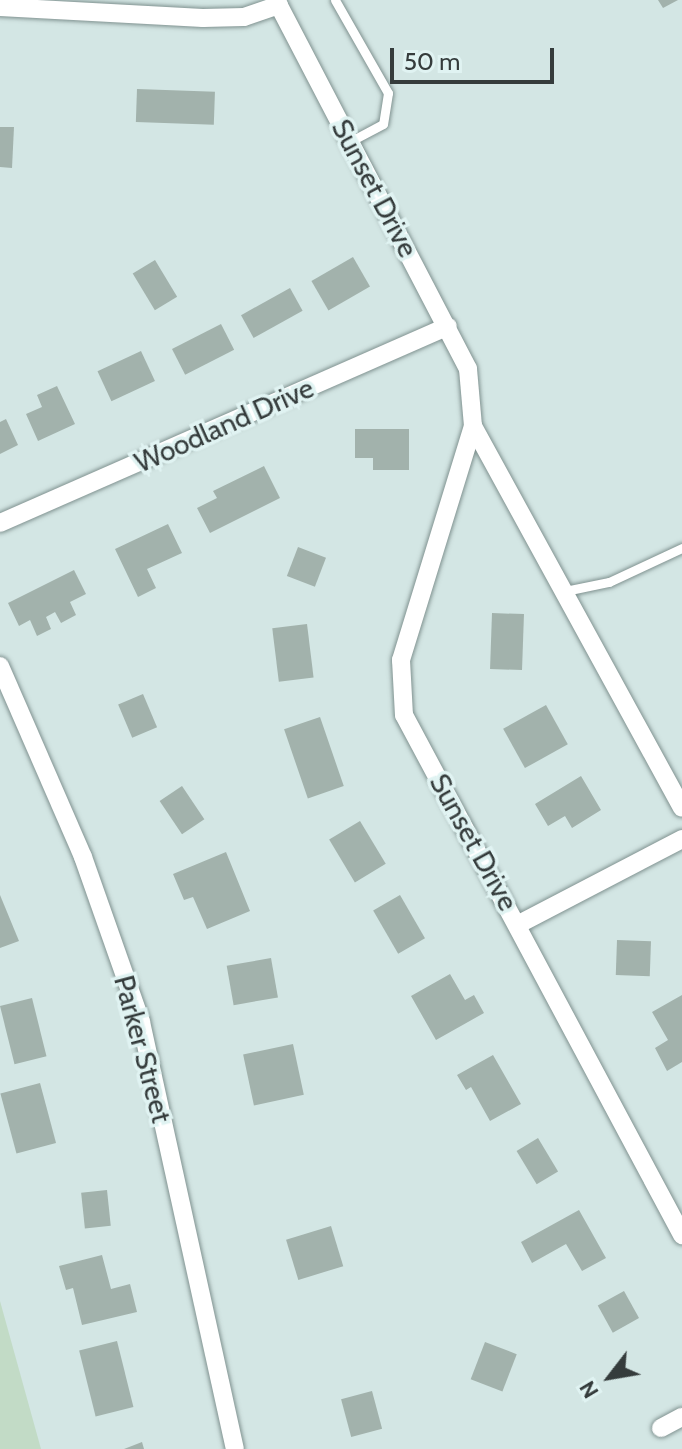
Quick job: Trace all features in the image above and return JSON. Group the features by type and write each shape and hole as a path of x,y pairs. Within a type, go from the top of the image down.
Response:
{"street":[{"name":"Sunset Drive","path":"278,2 468,369 473,426 401,660 404,715 519,924 682,1235"},
{"path":"0,7 203,18 244,17 278,2"},
{"name":"Woodland Drive","path":"0,523 448,326"},
{"name":"Sunset Drive","path":"473,426 682,807"},
{"name":"Parker Street","path":"0,666 83,857 141,1022 235,1449"},
{"path":"519,924 682,839"},
{"path":"661,1428 682,1417"}],"lane":[{"path":"335,0 388,93 383,124 351,141"},
{"path":"565,591 609,582 682,548"}],"green space":[{"path":"0,1301 41,1449 0,1449"}],"building":[{"path":"658,0 678,0 663,8"},
{"path":"137,89 215,92 214,125 136,122"},
{"path":"0,127 14,127 12,168 0,167"},
{"path":"353,257 370,286 328,310 311,281"},
{"path":"155,260 177,297 155,310 133,273"},
{"path":"290,288 303,311 254,338 241,315"},
{"path":"221,324 234,350 185,375 172,349"},
{"path":"141,351 155,381 111,401 97,371"},
{"path":"57,386 75,424 38,441 26,414 42,407 37,395"},
{"path":"6,419 18,445 0,454 0,422"},
{"path":"355,429 409,429 409,470 373,470 373,458 355,458"},
{"path":"264,466 280,498 210,533 197,508 217,498 213,491"},
{"path":"168,524 182,553 147,569 156,588 138,597 115,549"},
{"path":"298,547 326,558 315,587 287,576"},
{"path":"74,570 86,594 70,602 76,615 61,623 55,612 46,617 51,629 37,636 30,620 19,626 8,603"},
{"path":"492,613 524,614 522,670 490,669"},
{"path":"307,624 314,678 279,682 272,628"},
{"path":"143,694 157,727 132,738 118,705"},
{"path":"546,705 568,744 525,768 503,729"},
{"path":"320,717 344,786 308,798 284,729"},
{"path":"581,776 601,810 572,828 565,816 548,826 535,804"},
{"path":"182,786 204,819 182,834 160,801"},
{"path":"360,821 386,864 355,882 329,840"},
{"path":"226,852 250,911 207,929 193,897 184,900 173,874"},
{"path":"0,895 19,941 0,948"},
{"path":"400,895 425,938 398,954 373,911"},
{"path":"617,940 651,941 650,976 616,975"},
{"path":"271,958 278,997 234,1005 227,966"},
{"path":"450,974 465,1000 474,995 484,1013 436,1040 411,996"},
{"path":"682,995 682,1062 667,1071 655,1048 668,1040 652,1012"},
{"path":"32,998 47,1056 14,1064 0,1006"},
{"path":"293,1044 304,1095 254,1105 243,1055"},
{"path":"493,1055 521,1104 490,1121 471,1087 466,1090 457,1075"},
{"path":"40,1083 56,1143 16,1153 0,1094"},
{"path":"538,1138 558,1171 537,1184 517,1151"},
{"path":"107,1190 111,1226 85,1229 81,1193"},
{"path":"579,1210 606,1258 582,1271 566,1244 532,1263 521,1242"},
{"path":"331,1226 343,1266 298,1280 286,1240"},
{"path":"102,1255 111,1289 130,1284 137,1312 82,1325 73,1288 66,1290 59,1266"},
{"path":"624,1291 639,1318 613,1333 598,1306"},
{"path":"117,1341 133,1407 96,1416 79,1350"},
{"path":"485,1342 517,1354 502,1392 471,1379"},
{"path":"372,1391 382,1429 351,1437 341,1399"},
{"path":"142,1442 144,1449 124,1449"}]}
